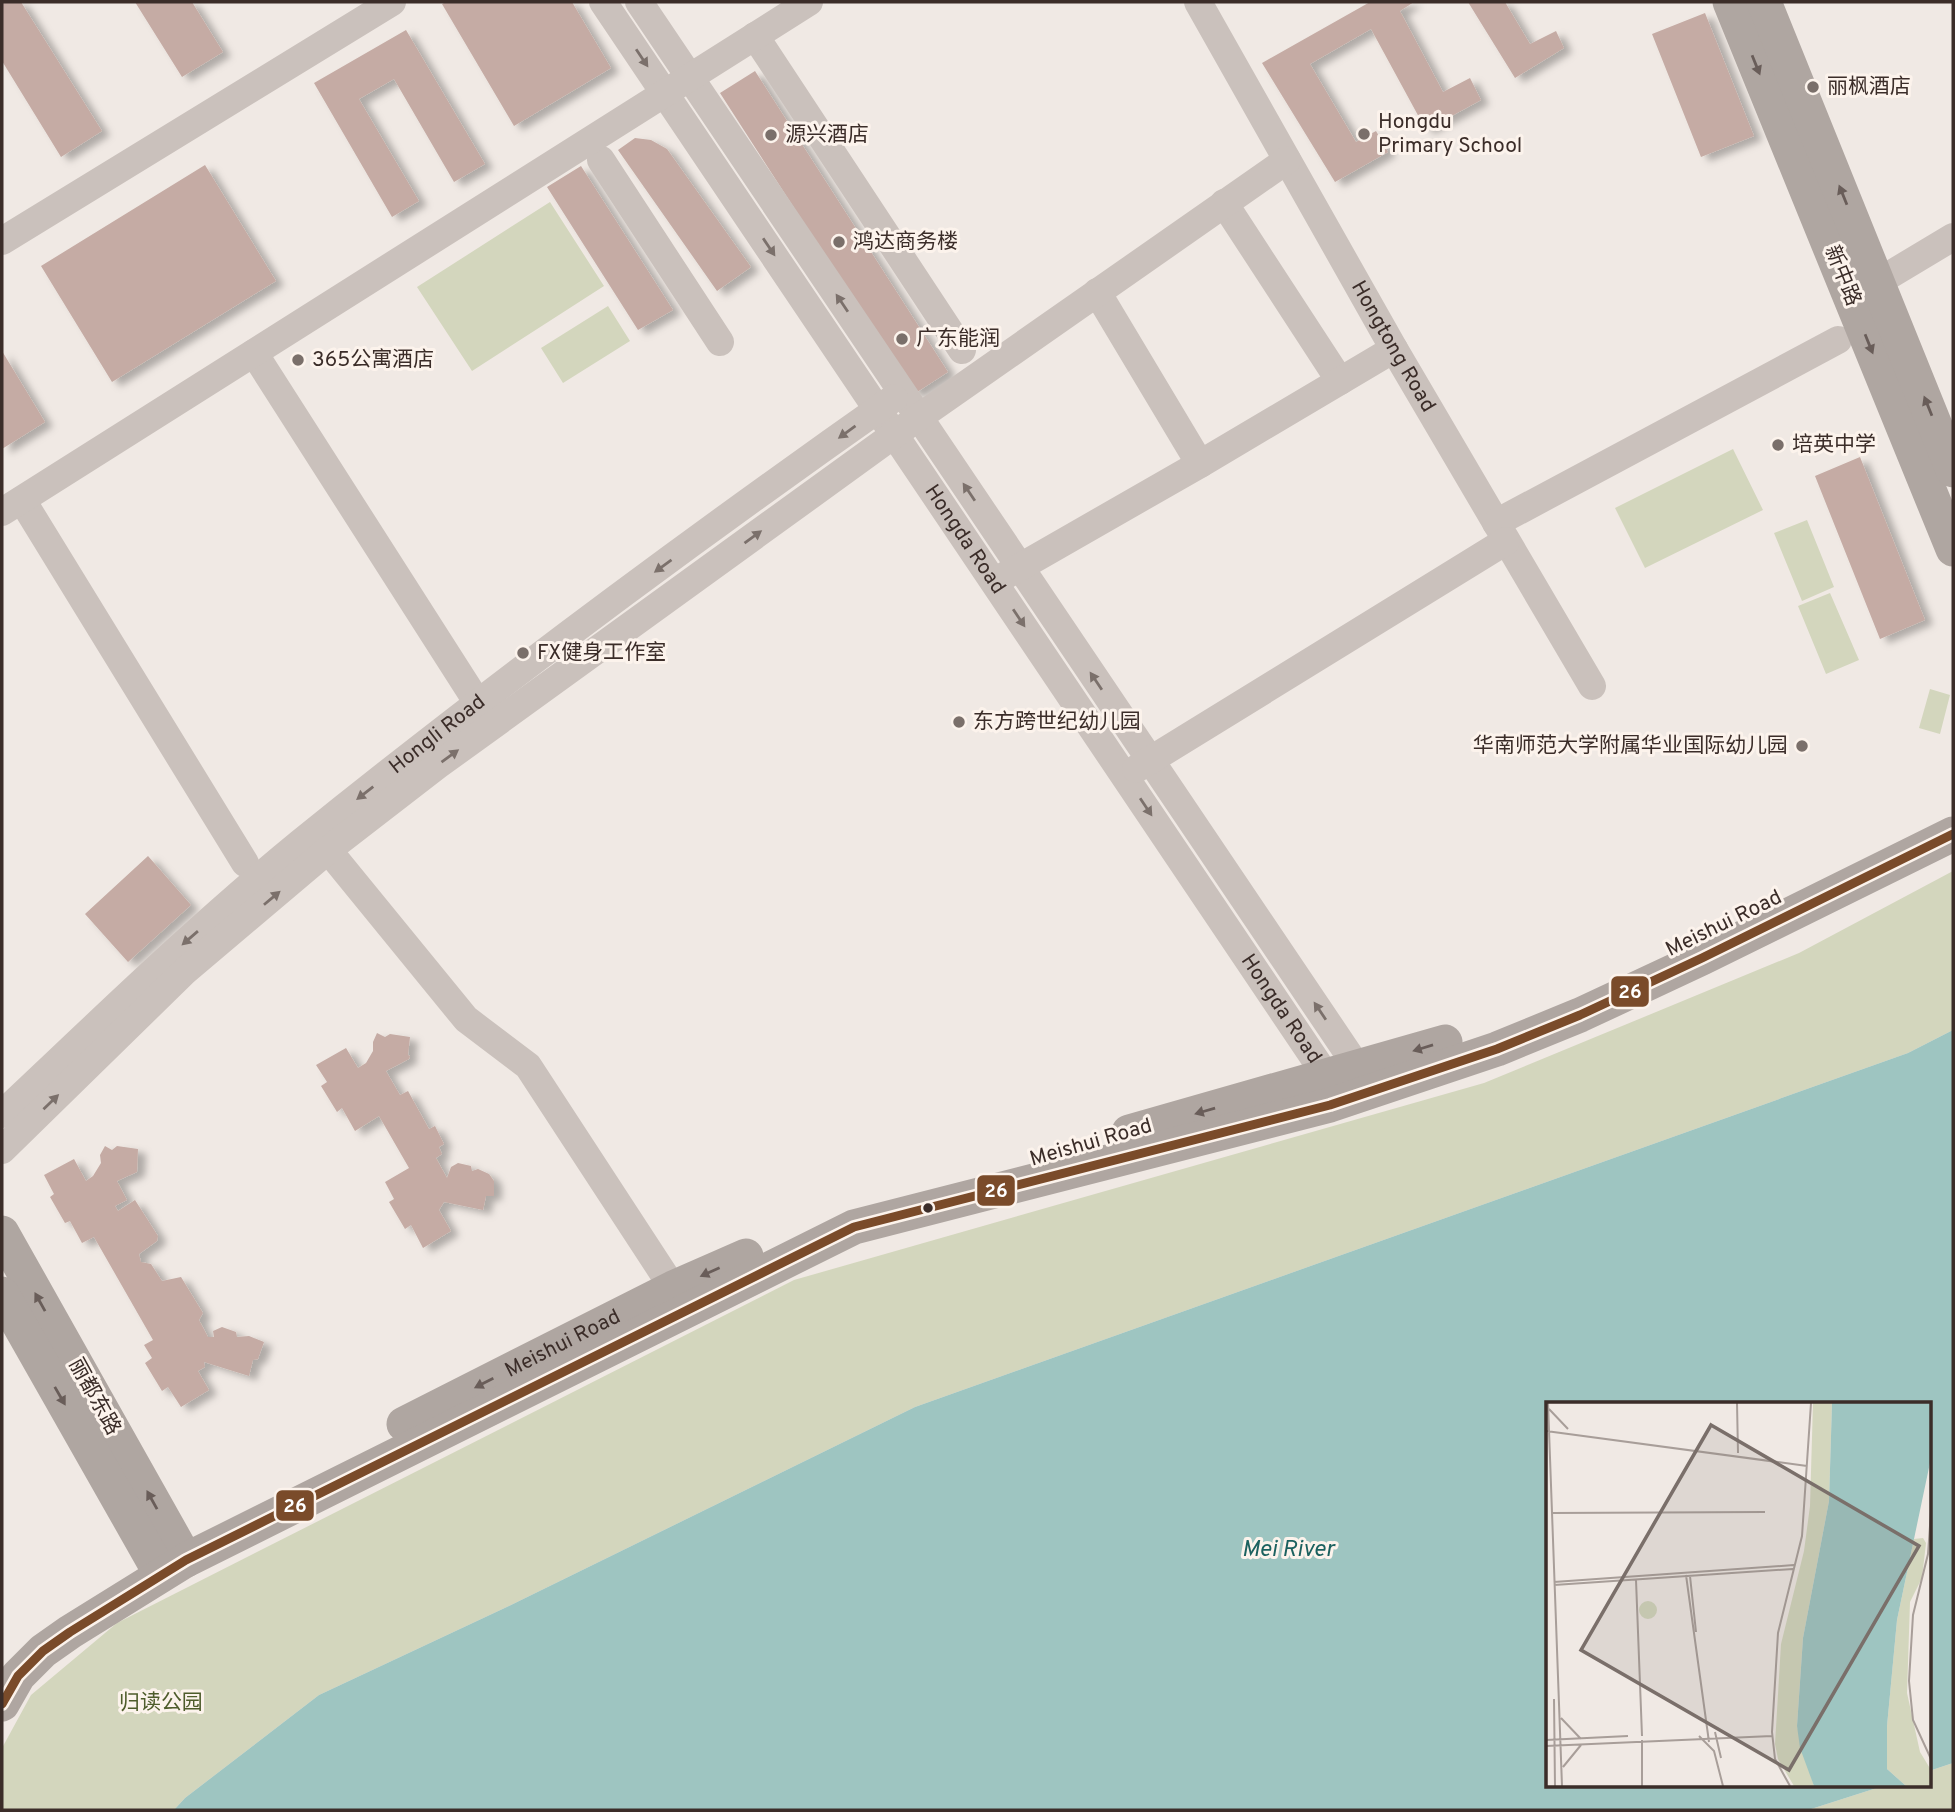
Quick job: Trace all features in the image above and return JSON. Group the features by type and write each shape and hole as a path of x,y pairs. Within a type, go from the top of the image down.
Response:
{"main road":[{"name":"新中路","path":"1730,2 1953,549"},
{"name":"新中路","path":"1765,2 1953,470"},
{"name":"Meishui Road","path":"2,1704 18,1676 43,1651 245,1504 673,1288 845,1213 1508,1023 1595,987 1953,809"},
{"name":"Meishui Road","path":"2,1675 16,1654 37,1633 169,1560 855,1227 1330,1105 1497,1049 1580,1015 1702,958 1953,834"},
{"name":"丽都东路","path":"2,1233 169,1560"},
{"name":"丽都东路","path":"2,1294 169,1560"}],"street":[{"path":"2,242 392,2"},
{"name":"Hongda Road","path":"603,2 1126,776 1342,1072"},
{"name":"Hongda Road","path":"639,2 1150,760 1342,1072"},
{"path":"245,863 12,506 810,2"},
{"name":"Hongtong Road","path":"1198,2 1394,349 1592,686"},
{"path":"755,36 962,350"},
{"path":"601,160 720,342"},
{"name":"Hongli Road","path":"2,1114 174,952 299,845 1287,160"},
{"path":"1224,203 1340,381"},
{"path":"1878,282 1953,237"},
{"path":"1097,292 1200,464"},
{"path":"1126,776 1501,532 1838,340"},
{"path":"994,581 1200,464 1394,349"},
{"path":"254,353 485,715"},
{"name":"Hongli Road","path":"2,1150 185,971 625,593 902,393"},
{"path":"328,850 466,1019 528,1066 673,1288"}],"green space":[{"path":"550,202 604,286 472,371 417,287"},
{"path":"608,306 630,341 563,383 541,348"},
{"path":"1733,449 1763,510 1645,568 1615,508"},
{"path":"1807,520 1834,587 1802,601 1774,533"},
{"path":"1830,593 1859,660 1826,674 1798,606"},
{"path":"1930,689 1950,695 1940,734 1919,728"},
{"name":"归读公园","path":"1953,871 1953,1030 1908,1053 915,1407 511,1605 319,1695 185,1798 174,1810 2,1810 2,1748 31,1695 117,1623 794,1280 1484,1083 1799,953"},
{"path":"1953,1763 1953,1810 1808,1810 1880,1787 1930,1787 1930,1771"}],"water":[{"name":"Mei River","path":"1953,1030 1953,1763 1930,1771 1930,1402 1546,1402 1546,1787 1880,1787 1808,1810 174,1810 185,1798 319,1695 511,1605 915,1407 1908,1053"}],"building":[{"path":"2,2 21,2 102,131 61,157 2,61"},
{"path":"135,2 192,2 223,52 182,77"},
{"path":"572,2 611,68 514,126 442,4"},
{"path":"1370,2 1414,2 1400,11 1443,92 1470,78 1481,100 1426,130 1371,29 1310,64 1356,142 1376,131 1388,152 1335,182 1262,63"},
{"path":"1468,2 1505,2 1530,44 1556,31 1564,48 1515,78"},
{"path":"1705,13 1754,136 1701,157 1652,34"},
{"path":"406,30 485,164 454,182 394,79 359,99 419,201 392,217 314,83"},
{"path":"755,71 948,372 914,394 720,93"},
{"path":"635,138 651,140 667,149 751,267 717,291 618,150"},
{"path":"205,165 276,281 112,382 41,266"},
{"path":"581,166 673,310 638,330 547,187"},
{"path":"2,351 45,422 2,449"},
{"path":"1860,457 1925,620 1880,639 1815,476"},
{"path":"148,856 191,905 128,962 85,914"},
{"path":"377,1033 385,1037 390,1034 410,1037 409,1059 386,1071 400,1095 408,1091 429,1129 435,1126 444,1144 439,1147 442,1154 436,1158 447,1178 451,1167 458,1163 471,1166 472,1171 478,1169 489,1174 494,1181 494,1196 486,1196 483,1210 444,1202 439,1210 451,1231 423,1248 411,1225 405,1229 389,1202 394,1199 385,1182 409,1168 379,1116 355,1131 342,1108 337,1112 321,1086 327,1082 316,1065 346,1048 358,1068 366,1063 373,1051"},
{"path":"105,1146 112,1150 117,1146 138,1149 137,1172 117,1181 127,1200 115,1206 118,1211 135,1200 158,1236 157,1241 139,1254 141,1262 151,1264 162,1281 181,1277 203,1313 199,1320 208,1337 214,1337 213,1331 222,1327 236,1332 237,1337 249,1336 264,1342 258,1359 253,1360 249,1376 204,1362 205,1367 198,1371 209,1390 181,1407 168,1387 162,1391 145,1363 152,1358 144,1345 153,1340 94,1237 82,1243 70,1221 65,1223 50,1197 54,1194 44,1175 74,1159 86,1181 93,1176 101,1163 100,1155"}],"transit line":[{"name":"26","path":"2,1704 18,1676 43,1651 186,1560 854,1227 1330,1105 1497,1049 1580,1015 1702,958 1953,834"}],"place":[{"name":"丽枫酒店","path":"1813,87"},
{"name":"Hongdu Primary School","path":"1364,134"},
{"name":"源兴酒店","path":"771,135"},
{"name":"鸿达商务楼","path":"839,242"},
{"name":"广东能润","path":"902,339"},
{"name":"365公寓酒店","path":"298,360"},
{"name":"培英中学","path":"1778,445"},
{"name":"FX健身工作室","path":"523,653"},
{"name":"东方跨世纪幼儿园","path":"959,722"},
{"name":"华南师范大学附属华业国际幼儿园","path":"1802,746"}]}
